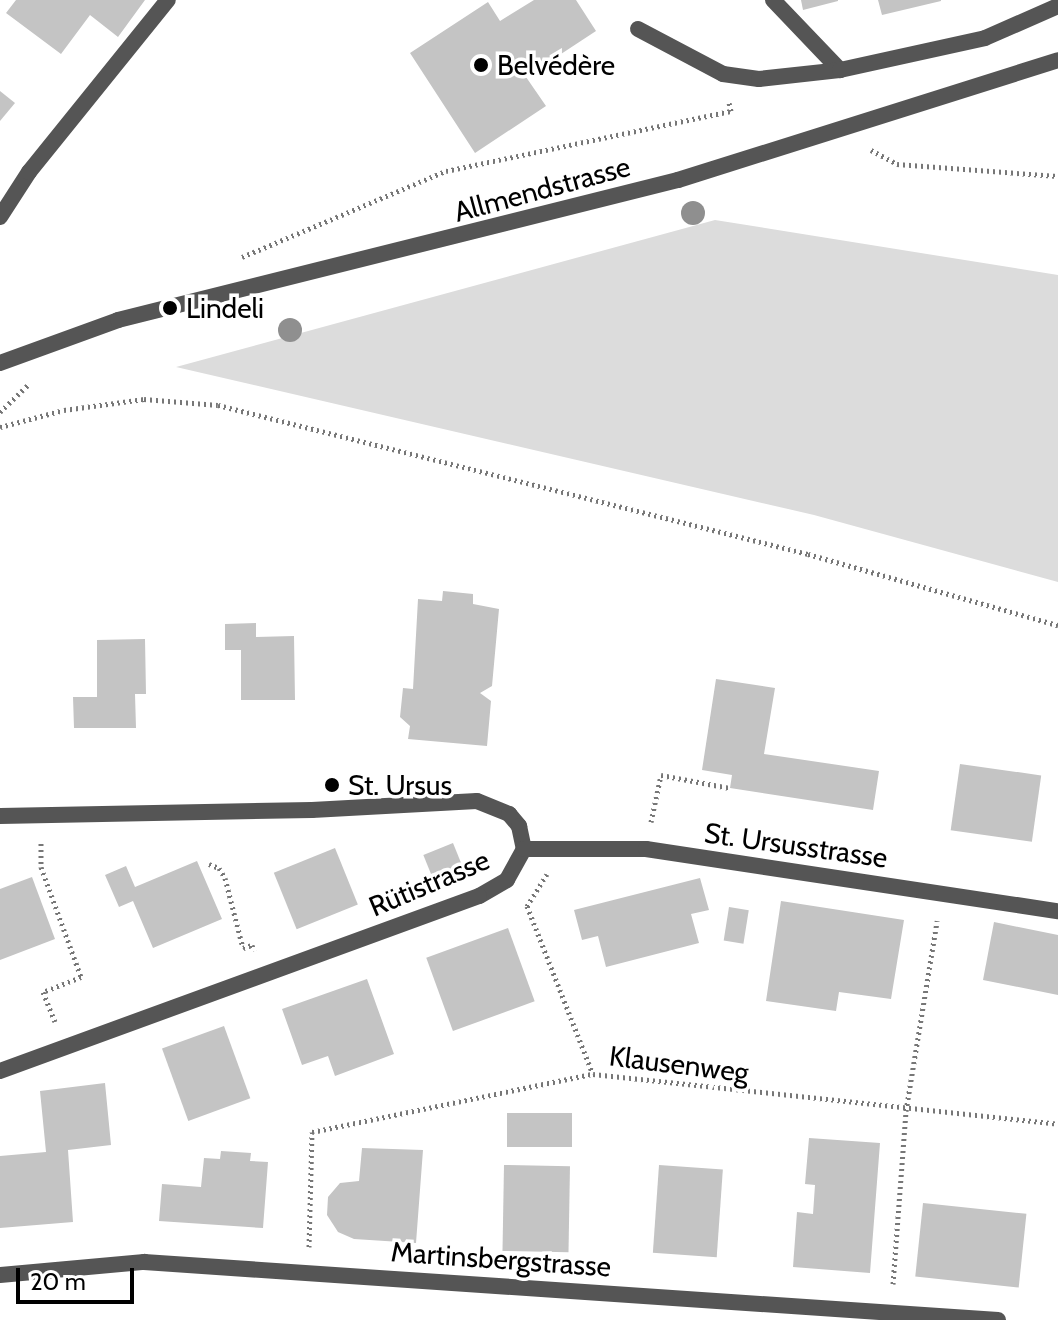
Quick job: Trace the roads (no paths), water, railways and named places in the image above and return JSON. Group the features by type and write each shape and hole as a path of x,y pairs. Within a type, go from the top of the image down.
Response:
{"street":[{"path":"0,217 29,172 168,0"},
{"path":"773,0 840,70"},
{"path":"638,29 723,74 759,79 840,70 985,38 1058,6"},
{"name":"Allmendstrasse","path":"0,363 33,348 118,320 678,180 857,126 1058,60"},
{"name":"Rütistrasse","path":"0,816 326,810 477,801 509,814 519,826 524,849 507,880 479,896 0,1071"},
{"name":"St. Ursusstrasse","path":"524,849 646,849 1058,911"},
{"name":"Martinsbergstrasse","path":"0,1275 144,1262 998,1320"}],"place":[{"name":"Belvédère","path":"481,65"},
{"name":"Lindeli","path":"170,308"},
{"name":"St. Ursus","path":"332,785"}]}
